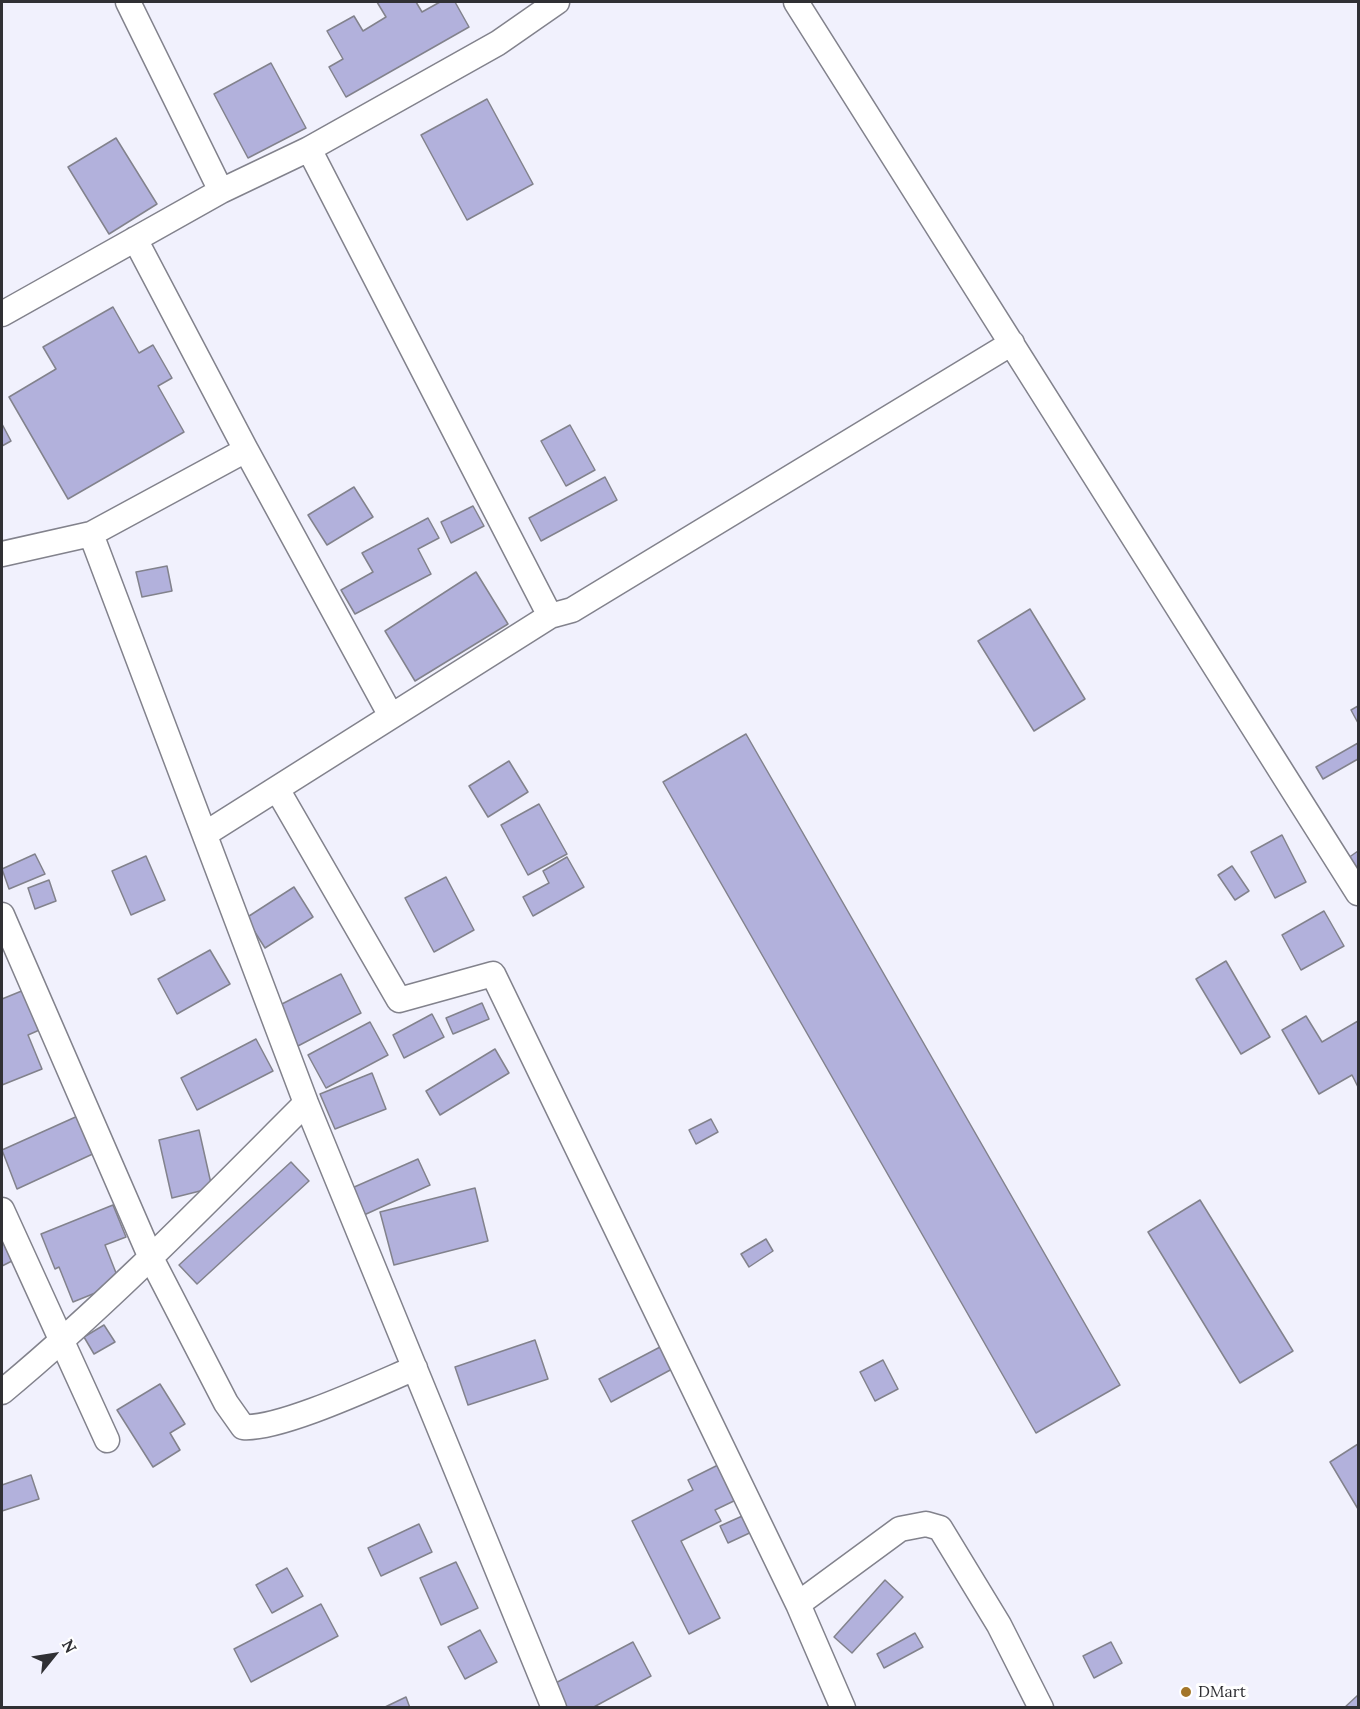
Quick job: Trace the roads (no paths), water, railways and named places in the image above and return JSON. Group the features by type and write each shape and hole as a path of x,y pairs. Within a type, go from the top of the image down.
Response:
{"street":[{"path":"2,314 221,191 309,149 498,43 557,2"},
{"path":"796,2 1359,893"},
{"path":"135,4 221,191"},
{"path":"309,149 550,616"},
{"path":"135,239 246,450 391,716"},
{"path":"205,834 550,616 572,610 1012,343"},
{"path":"2,554 91,534 246,450"},
{"path":"91,534 306,1103 554,1707"},
{"path":"277,789 399,1000 493,974 798,1604 843,1707"},
{"path":"2,915 151,1258 226,1403 243,1427 252,1428 282,1420 415,1368"},
{"path":"2,1392 63,1341 151,1258 306,1103"},
{"path":"2,1210 107,1440"},
{"path":"798,1604 900,1529 926,1524 940,1528 999,1625 1041,1707"}],"place":[{"name":"DMart","path":"1186,1692"}]}
